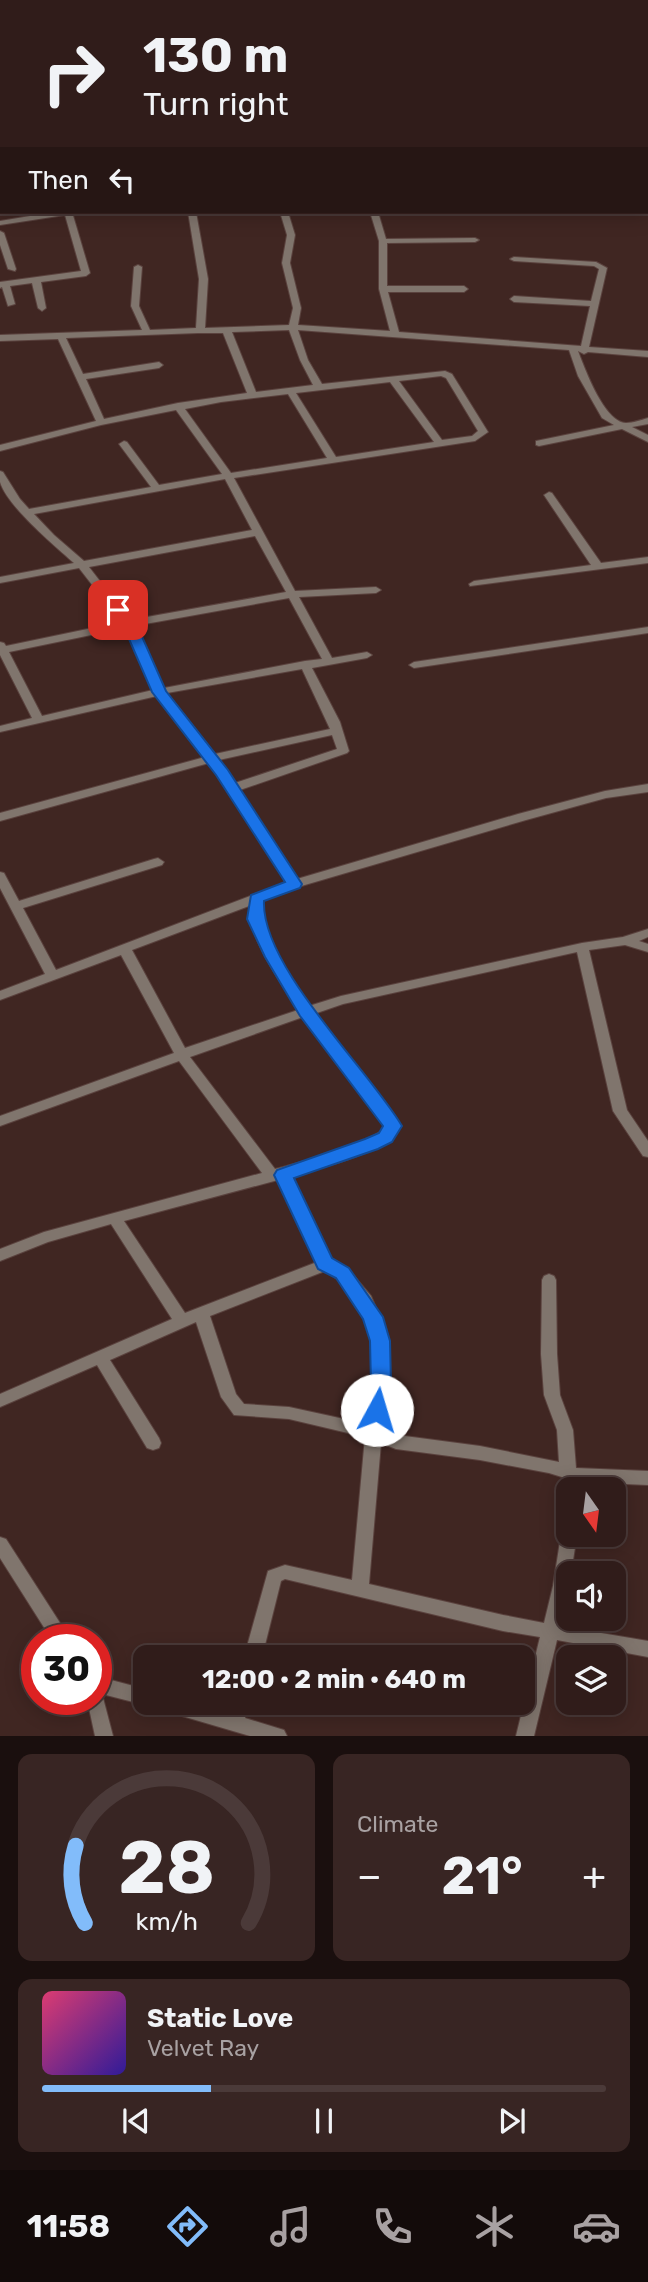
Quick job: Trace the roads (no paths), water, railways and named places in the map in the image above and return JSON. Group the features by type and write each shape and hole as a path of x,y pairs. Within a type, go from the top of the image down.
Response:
{"street":[{"path":"0,223 55,214"},
{"path":"11,304 3,284 86,273 68,214"},
{"path":"192,214 202,268 203,301 198,318 201,332"},
{"path":"285,214 291,235 286,263 297,308 293,328 304,360 319,389"},
{"path":"375,214 383,241 383,289 395,333"},
{"path":"0,233 12,268"},
{"path":"383,241 475,240"},
{"path":"514,259 599,265 604,270 584,351"},
{"path":"138,267 135,306 148,334"},
{"path":"36,281 42,309"},
{"path":"383,289 464,289"},
{"path":"514,299 596,304"},
{"path":"0,338 293,328 395,333 584,351 648,354"},
{"path":"227,331 253,396"},
{"path":"61,336 101,422"},
{"path":"573,350 601,411 607,418 648,439"},
{"path":"81,377 159,365"},
{"path":"0,448 101,422 178,406 442,373 449,376 483,432 475,438 228,476 28,512"},
{"path":"393,380 440,444"},
{"path":"291,392 334,461"},
{"path":"178,406 228,476 328,661"},
{"path":"539,443 648,421"},
{"path":"124,444 157,489"},
{"path":"0,474 16,501 50,537 82,565 128,624 160,692 233,788 294,884"},
{"path":"548,495 598,567"},
{"path":"0,580 259,532"},
{"path":"474,584 648,560"},
{"path":"38,718 1,649 294,594 376,590"},
{"path":"414,665 648,630"},
{"path":"0,729 38,718 160,692 367,655"},
{"path":"233,788 342,752 337,731 305,664"},
{"path":"0,817 212,759 337,731"},
{"path":"0,996 294,884 523,817 605,795 648,788"},
{"path":"16,906 158,862"},
{"path":"0,876 53,976"},
{"path":"0,1255 44,1238 114,1218 278,1176 386,1137 393,1126 306,1012 273,957 255,919 256,898"},
{"path":"0,1121 341,1000 582,947 625,941 648,933"},
{"path":"625,941 648,948"},
{"path":"582,947 620,1111 648,1152"},
{"path":"124,948 182,1055 278,1176 325,1263 342,1273 357,1290 373,1317 380,1341 381,1384 373,1436 360,1589"},
{"path":"114,1218 183,1321"},
{"path":"0,1401 201,1313 310,1272 325,1263"},
{"path":"549,1280 552,1395 565,1430 574,1477"},
{"path":"201,1313 222,1378 234,1406 240,1410 289,1413 361,1429 373,1436 396,1442 480,1453 549,1466 570,1477"},
{"path":"100,1357 153,1443"},
{"path":"626,1478 648,1478"},
{"path":"0,1544 52,1624"},
{"path":"526,1736 561,1586 567,1547"},
{"path":"256,1645 274,1576 285,1572 550,1632 648,1649"},
{"path":"112,1688 133,1694"},
{"path":"99,1715 104,1736"},
{"path":"207,1715 278,1736"},
{"path":"235,1723 237,1715"}]}
